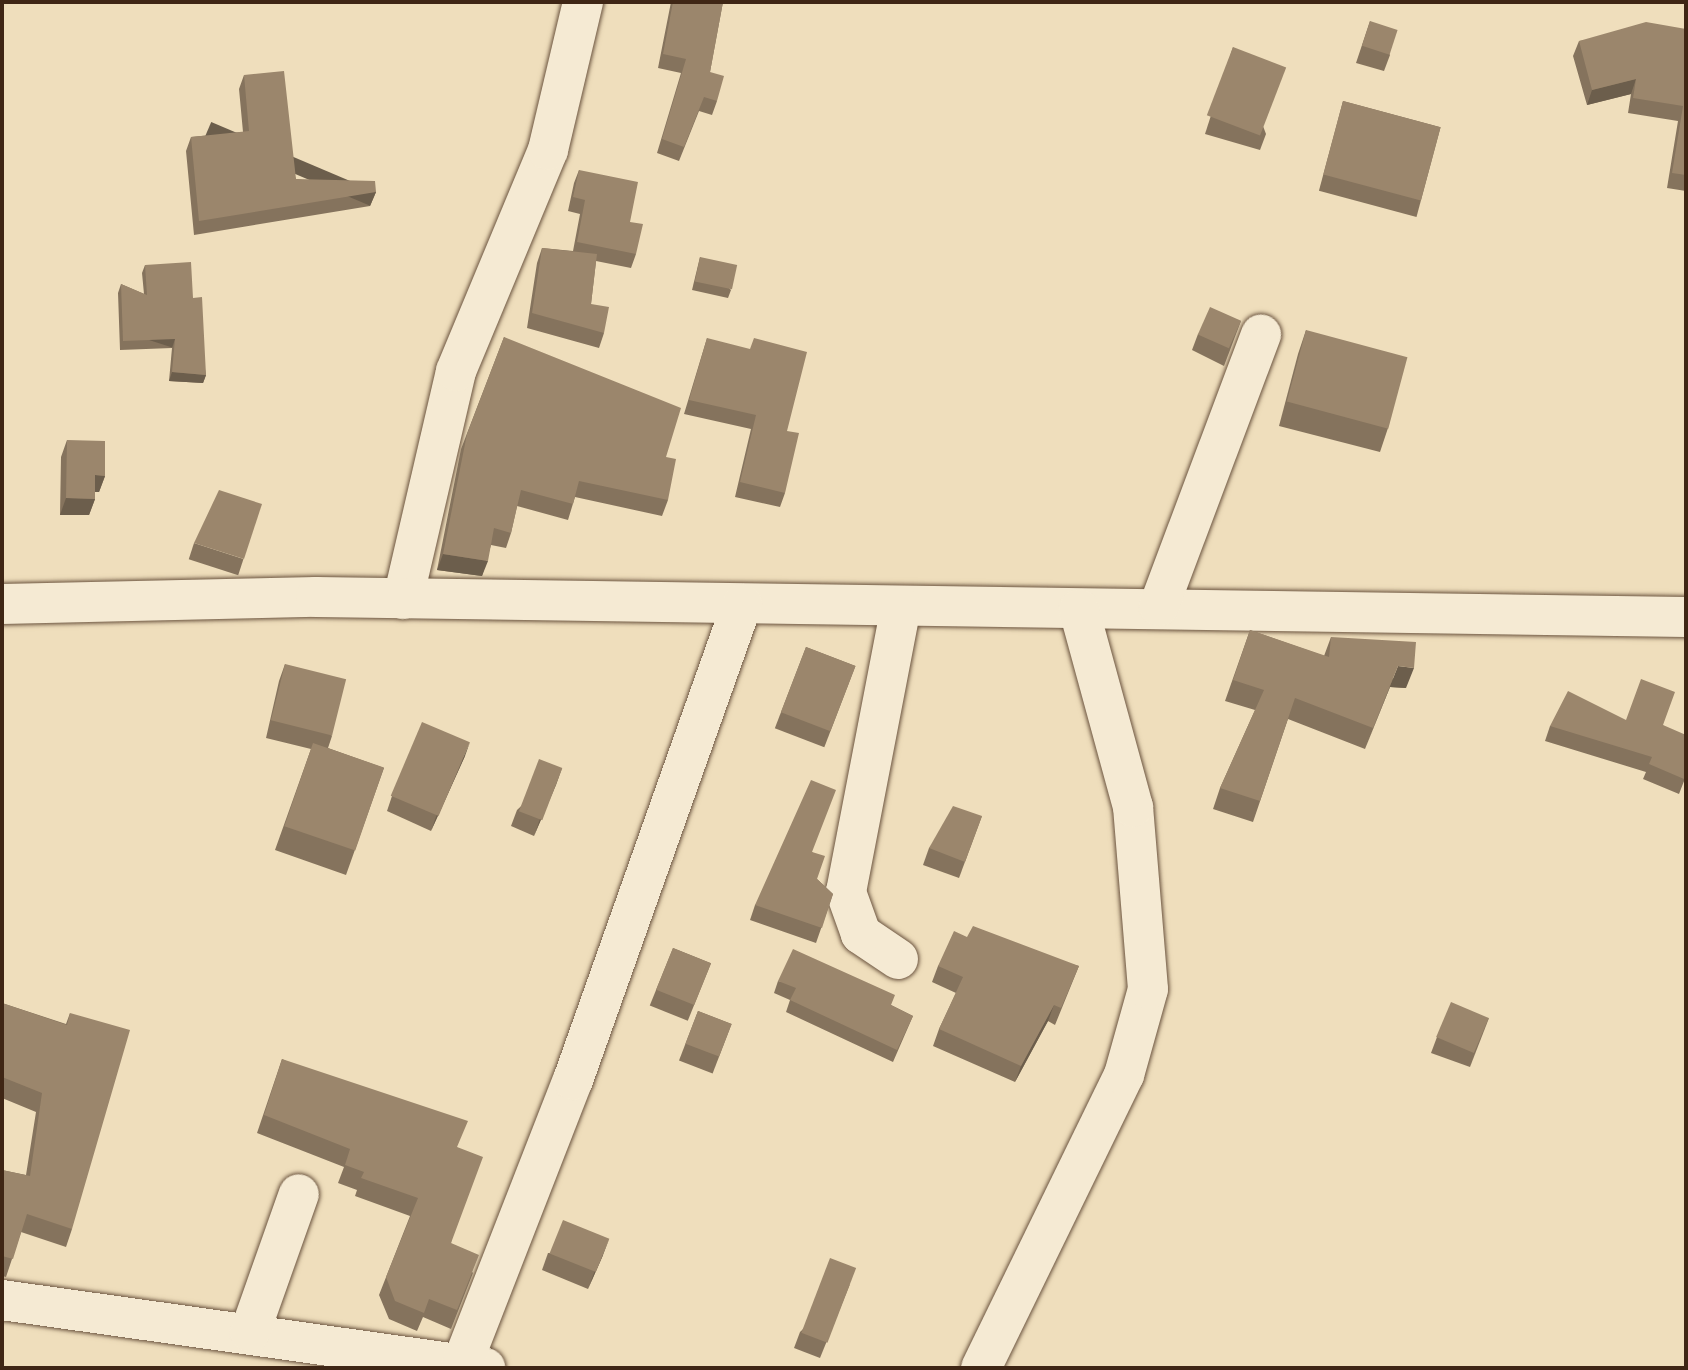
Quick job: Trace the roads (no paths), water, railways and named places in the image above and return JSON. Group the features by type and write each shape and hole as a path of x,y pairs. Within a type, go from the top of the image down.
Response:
{"street":[{"path":"403,599 456,371 548,150 583,2"},
{"path":"1159,606 1261,334"},
{"path":"2,604 403,599 1079,609 1159,606 1686,617"},
{"path":"2,1300 250,1332 474,1366 742,604"},
{"path":"898,959 861,934 846,892 901,607"},
{"path":"981,1368 1124,1075 1148,989 1133,807 1079,609"},
{"path":"250,1332 299,1194"}]}
